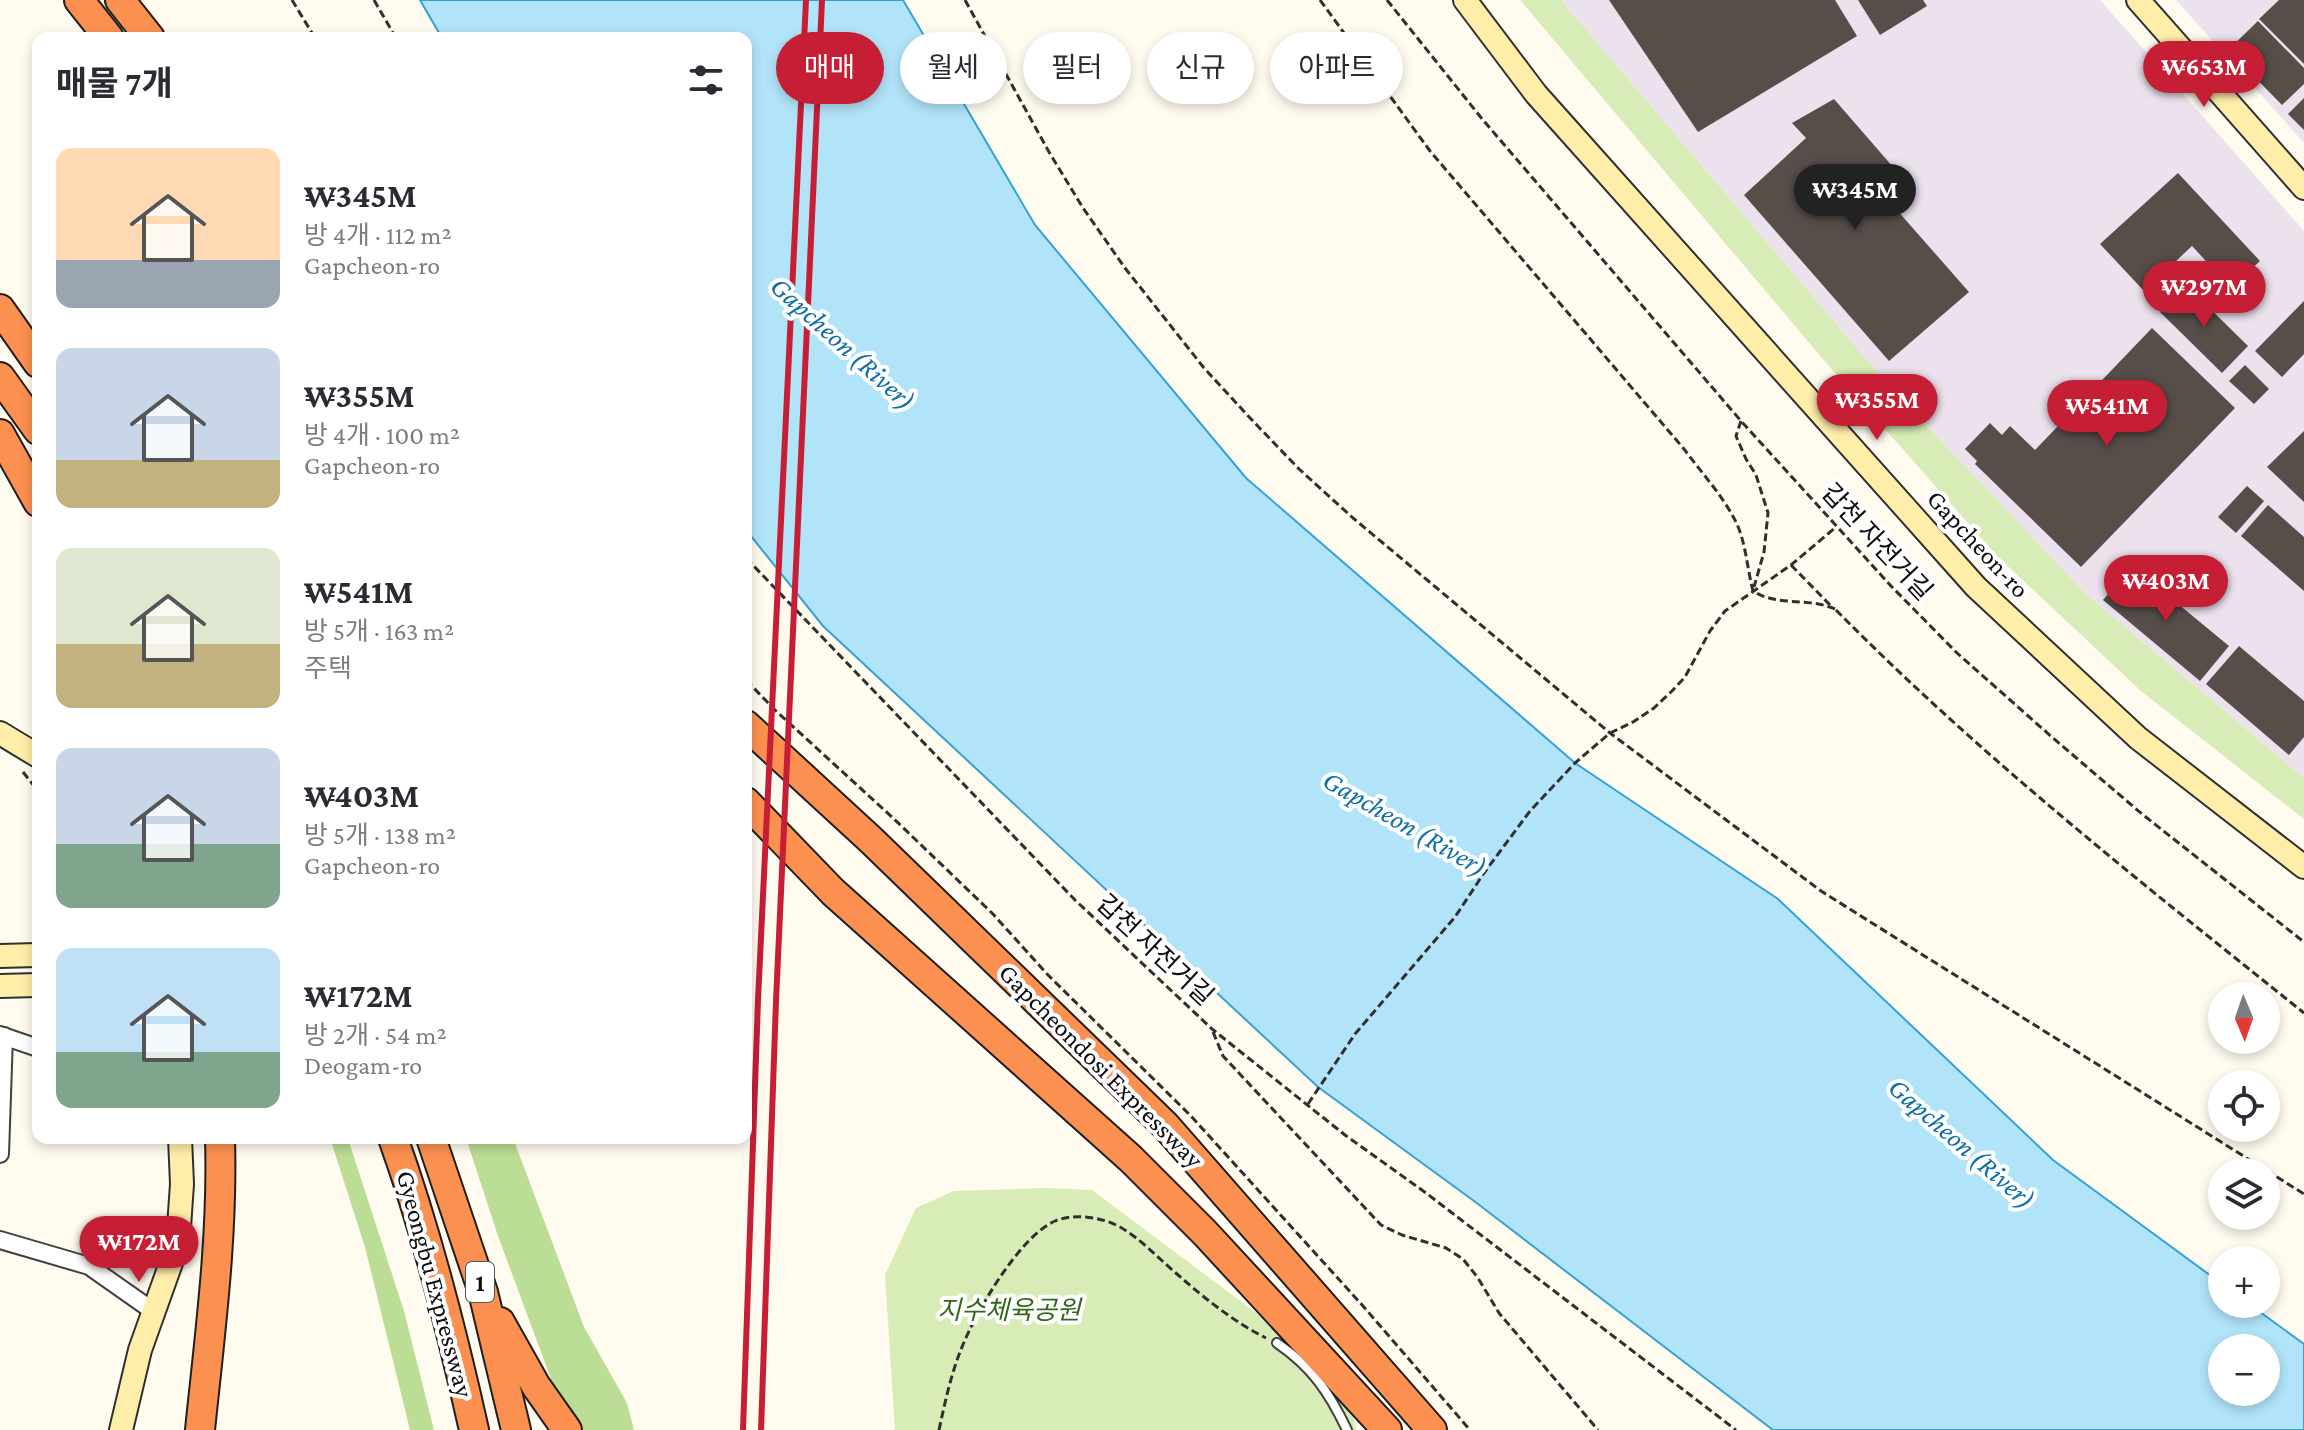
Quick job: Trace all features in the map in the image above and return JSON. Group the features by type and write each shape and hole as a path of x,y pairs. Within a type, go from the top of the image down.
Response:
{"highway":[{"path":"79,0 104,32"},
{"path":"120,0 145,32"},
{"path":"0,309 32,354"},
{"path":"0,377 32,422"},
{"path":"0,434 32,491"},
{"name":"Gapcheondosi Expressway","path":"752,731 893,861 1165,1125 1432,1430"},
{"name":"Gapcheondosi Expressway","path":"752,808 833,892 1131,1159 1205,1233 1387,1430"},
{"path":"202,1429 218,1267 220,1144"},
{"name":"Gyeongbu Expressway","path":"395,1144 446,1313 474,1430"},
{"name":"Gyeongbu Expressway","path":"433,1144 483,1292 516,1430"},
{"path":"483,1292 536,1386 567,1430"}],"main road":[{"name":"Gapcheon-ro","path":"1465,0 1536,94 1976,587 2138,738 2304,867"},
{"path":"2138,0 2304,188"},
{"path":"0,733 32,752"},
{"path":"0,956 32,955"},
{"path":"0,986 32,985"},
{"path":"121,1430 140,1350 171,1263 179,1227 180,1144"}],"street":[{"path":"0,1154 2,1036 32,1046"},
{"path":"0,1240 89,1266 153,1311"}],"lane":[{"path":"1277,1343 1297,1357 1317,1378 1332,1398 1347,1430"}],"path":[{"path":"292,0 311,32"},
{"path":"374,0 393,32"},
{"path":"965,0 1049,152 1125,268 1204,368 1299,469 1353,518 1610,733 1821,891 2304,1194"},
{"path":"1320,0 1438,162 1703,474 1736,523 1753,591 1776,601 1825,604 1835,609"},
{"name":"갑천 자전거길","path":"1387,0 1483,120 1741,421 1836,527 1957,653 2142,814 2304,942"},
{"path":"1741,421 1736,436 1756,475 1768,513 1764,552 1753,591"},
{"path":"1308,1104 1355,1034 1455,917 1530,811 1575,763 1610,733 1643,715 1672,691 1685,677 1710,631 1725,611 1791,565 1836,527"},
{"name":"갑천 자전거길","path":"752,564 1075,900 1212,1029 1223,1056 1381,1225 1402,1235 1446,1248 1463,1259 1499,1313 1598,1430"},
{"path":"1791,565 1893,667 2042,802 2304,1013"},
{"path":"1212,1029 1345,1135 1426,1193 1736,1430"},
{"path":"939,1430 961,1349 976,1317 1007,1268 1034,1234 1055,1221 1073,1217 1117,1225 1243,1327 1277,1343"}],"shaded area":[{"path":"1561,0 2100,0 2304,231 2304,778 2086,594 1889,386"},
{"path":"2176,0 2304,0 2304,143 2281,117"}],"green space":[{"path":"1520,0 1561,0 1889,386 2086,594 2304,778 2304,819 2141,691 1998,557 1822,358"},
{"path":"332,1144 350,1144 404,1311 434,1430 410,1430 365,1247"},
{"path":"468,1144 515,1144 584,1327 627,1403 634,1430 582,1430 554,1387"},
{"name":"지수체육공원","path":"1092,1190 1271,1324 1352,1406 1356,1430 895,1430 885,1275 916,1208 954,1191"}],"water":[{"name":"Gapcheon (River)","path":"420,0 903,0 922,32 900,32 900,104 964,104 1035,225 1246,478 1575,763 1778,899 2053,1160 2208,1274 2208,1318 2268,1318 2304,1344 2304,1430 1773,1430 1474,1201 1318,1087 823,626 752,537 752,32 439,32"}],"building":[{"path":"1609,0 1835,0 1857,36 1698,132"},
{"path":"1858,0 1923,0 1927,6 1880,35"},
{"path":"2279,0 2304,0 2304,64 2259,19"},
{"path":"2258,21 2304,68 2304,84 2282,105 2228,50"},
{"path":"2304,98 2304,130 2288,114"},
{"path":"1834,99 1893,167 1874,184 1969,292 1889,361 1744,195 1806,138 1792,123"},
{"path":"2178,173 2260,261 2231,288 2192,246 2144,291 2100,244"},
{"path":"2187,286 2248,346 2222,373 2160,312"},
{"path":"2304,301 2304,354 2282,377 2255,351"},
{"path":"2152,328 2235,408 2081,567 1975,464 1977,461 1965,449 1990,423 2002,435 2010,426 2035,450"},
{"path":"2245,365 2269,389 2254,404 2229,381"},
{"path":"2304,431 2304,502 2267,467"},
{"path":"2247,486 2264,501 2236,533 2218,517"},
{"path":"2268,505 2304,537 2304,591 2241,536"},
{"path":"2132,566 2229,646 2200,681 2103,600"},
{"path":"2239,646 2304,701 2304,737 2289,755 2206,684"}],"railway":[{"path":"743,1430 758,1000 806,0"},
{"path":"761,1430 776,1001 822,0"}]}
